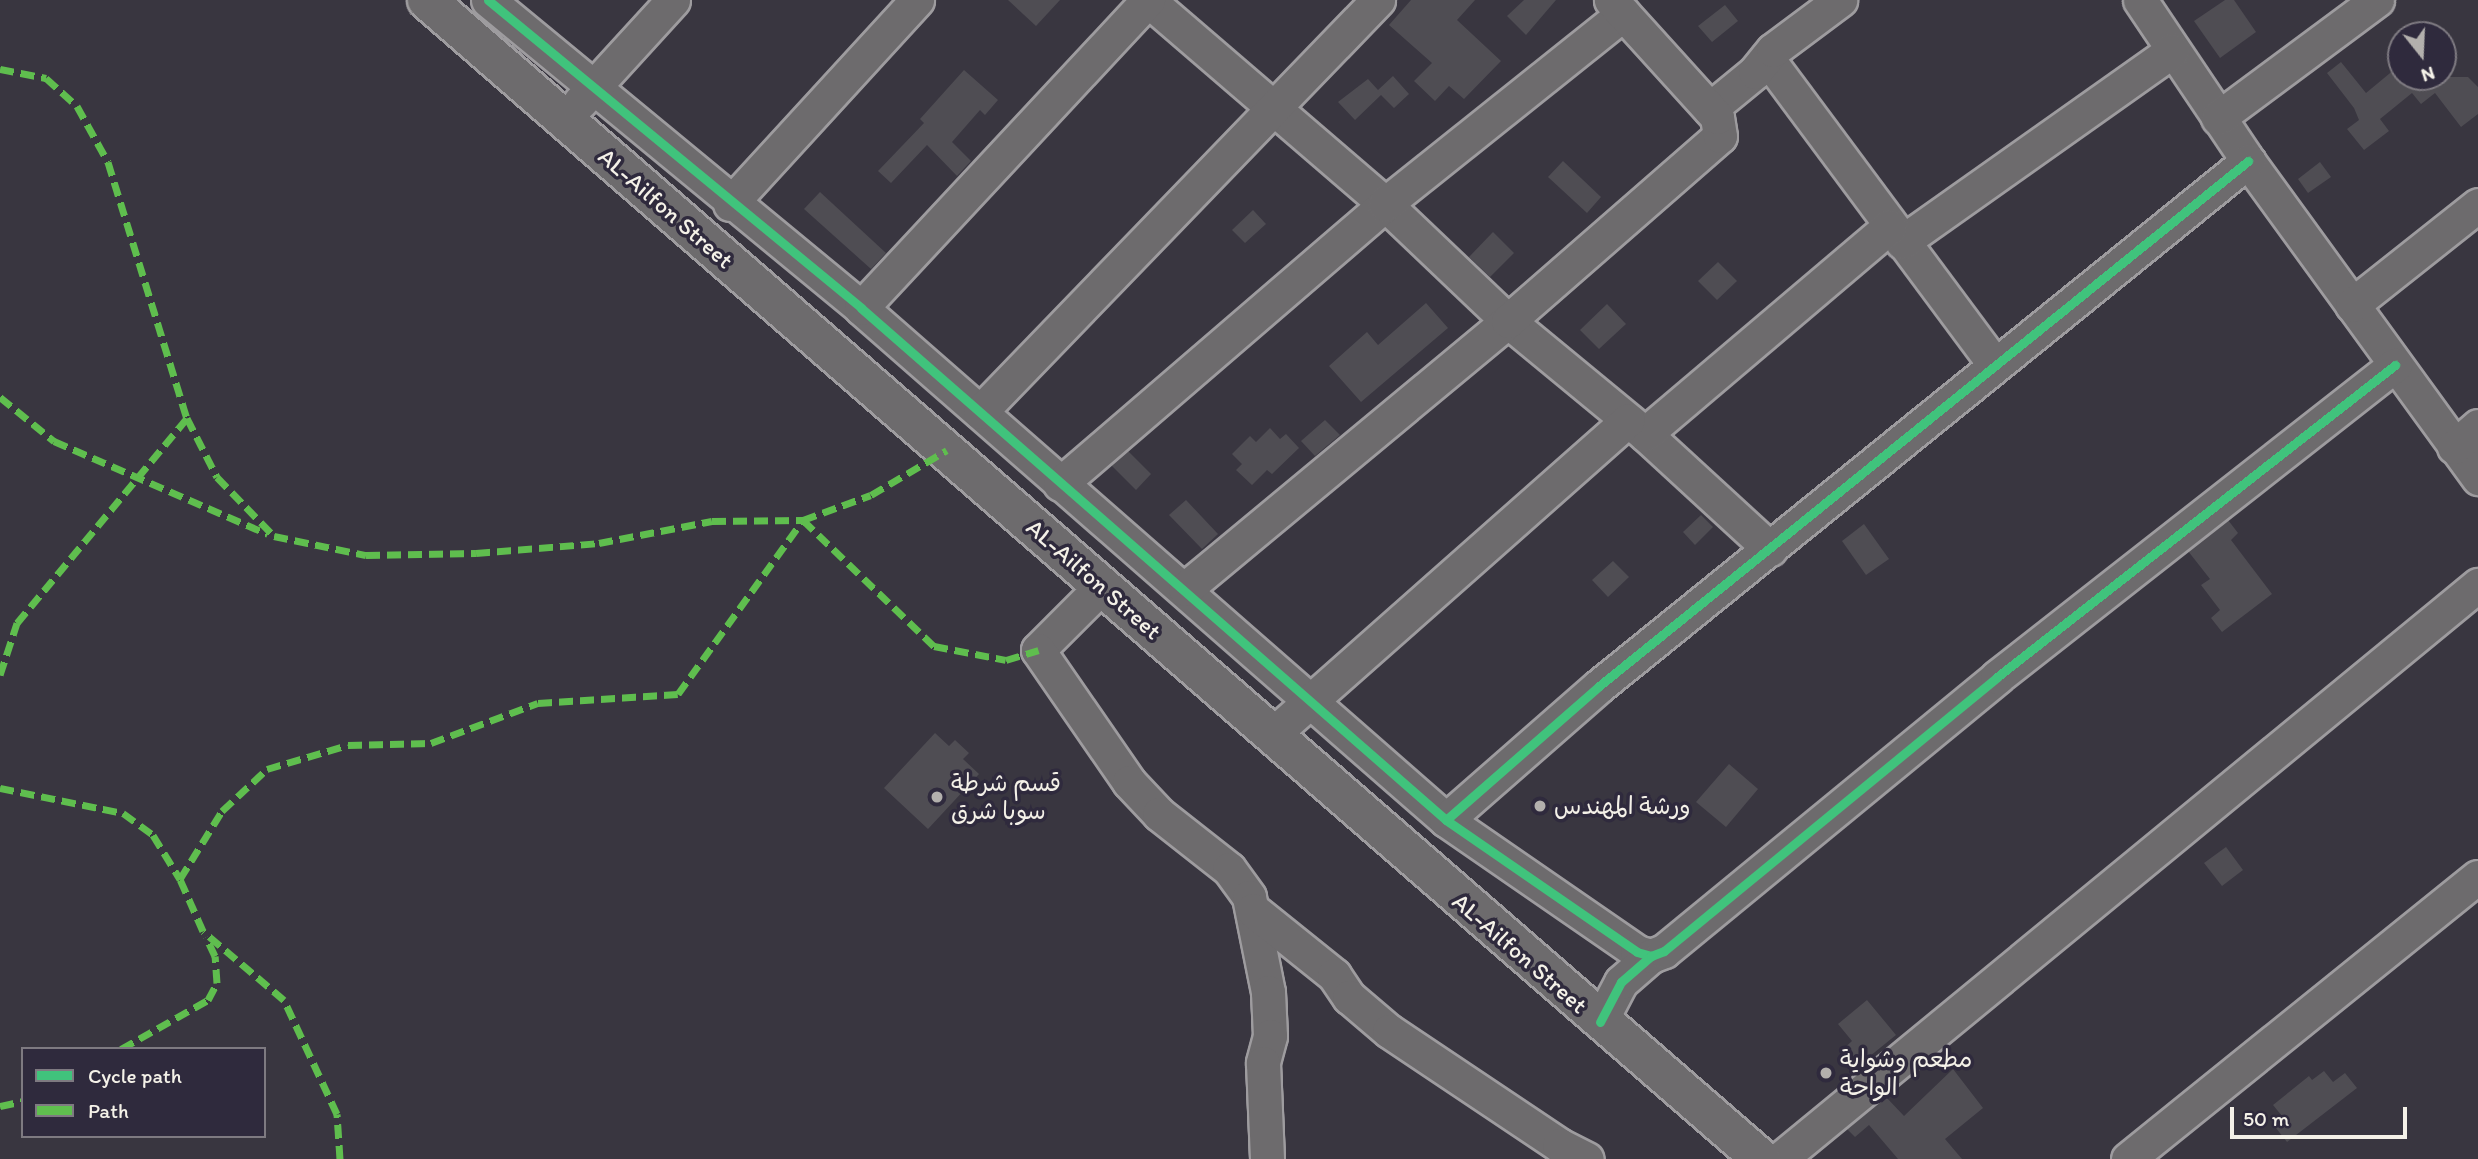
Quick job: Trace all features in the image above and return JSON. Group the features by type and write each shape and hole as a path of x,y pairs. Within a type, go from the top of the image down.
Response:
{"highway":[{"name":"AL-Ailfon Street","path":"427,0 1760,1159"}],"street":[{"path":"564,119 673,0"},
{"path":"730,204 917,0"},
{"path":"861,308 1148,0 1385,204 1508,321 1637,427 1770,549"},
{"path":"980,412 1271,107 1378,0"},
{"path":"1710,109 1767,58 1840,0"},
{"path":"2140,0 2248,161 2395,365 2466,437 2478,478"},
{"path":"2218,118 2377,0"},
{"path":"493,2 730,204 861,308 1060,484 1313,699 1446,820 1637,952 1651,956"},
{"path":"1060,484 1617,7 1710,109 1721,125 1720,136 1508,321 1185,589"},
{"path":"1272,735 1637,427 1896,234 2172,51"},
{"path":"1767,58 1995,365"},
{"path":"1446,820 1599,686 2248,161"},
{"path":"2352,305 2478,205"},
{"path":"1600,1022 1621,982 1651,956 1664,951 1997,677 2395,365"},
{"path":"1780,1159 2478,585"},
{"path":"1101,587 1038,650 1123,775 1159,814 1228,869 1253,909 1334,975 1349,997 1389,1031 1559,1146 1587,1159"},
{"path":"2128,1159 2478,877"},
{"path":"1253,909 1270,1036 1263,1063 1267,1159"}],"building":[{"path":"1008,0 1060,0 1036,26"},
{"path":"1411,0 1475,0 1457,20 1501,61 1464,99 1449,86 1435,101 1414,81 1432,63 1389,25"},
{"path":"1524,0 1556,0 1526,35 1507,16"},
{"path":"2225,0 2234,0 2256,32 2220,58 2194,21"},
{"path":"1725,5 1738,21 1712,42 1698,26"},
{"path":"2341,62 2366,93 2387,76 2387,91 2457,91 2457,77 2468,77 2478,87 2478,114 2461,127 2435,93 2421,104 2412,93 2380,119 2389,131 2364,150 2347,129 2359,120 2354,108 2327,73"},
{"path":"964,70 998,100 985,115 980,110 952,142 971,161 957,176 927,145 891,183 878,171 924,123 920,119"},
{"path":"1393,76 1409,94 1394,108 1381,95 1355,120 1338,102 1368,79 1378,90"},
{"path":"1563,161 1601,197 1587,213 1548,177"},
{"path":"2320,162 2331,177 2308,193 2298,179"},
{"path":"820,192 886,253 871,269 804,209"},
{"path":"1253,210 1266,224 1245,243 1232,230"},
{"path":"1493,232 1514,253 1490,277 1469,257"},
{"path":"1718,262 1737,281 1717,300 1698,281"},
{"path":"1426,303 1448,328 1361,402 1329,366 1367,332 1378,345"},
{"path":"1607,304 1626,324 1599,349 1580,330"},
{"path":"1325,420 1340,435 1315,456 1301,441"},
{"path":"1270,428 1280,439 1286,434 1299,448 1272,474 1267,470 1252,485 1236,470 1242,464 1232,454 1250,436 1256,442"},
{"path":"1128,451 1151,474 1136,490 1111,465"},
{"path":"1186,500 1218,534 1202,549 1169,515"},
{"path":"1701,515 1713,527 1695,545 1683,532"},
{"path":"2228,520 2238,533 2231,540 2272,594 2222,632 2211,618 2220,610 2201,585 2210,579 2188,551"},
{"path":"1864,524 1889,559 1866,575 1842,541"},
{"path":"1613,561 1629,577 1608,597 1592,580"},
{"name":"قسم شرطة سوبا شرق","path":"935,733 949,746 955,740 969,753 963,759 979,774 928,829 884,788"},
{"path":"1729,764 1758,789 1726,827 1696,802"},
{"path":"2226,847 2243,870 2222,886 2204,863"},
{"path":"1867,1000 1896,1035 1854,1069 1840,1052 1852,1041 1838,1024"},
{"path":"1953,1069 1983,1108 1945,1139 1962,1159 1898,1159 1869,1125 1855,1137 1847,1129 1886,1097 1904,1116"},
{"path":"2324,1071 2333,1082 2345,1073 2357,1088 2287,1142 2272,1123 2282,1116 2273,1105 2309,1076 2312,1080"}],"marked path":[{"path":"0,69 46,78 77,106 108,162 187,418 217,477 274,536 366,555 476,553 599,543 712,521 803,520 871,495 947,450"},
{"path":"0,397 54,441 268,534"},
{"path":"0,675 17,623 187,418"},
{"path":"340,1159 337,1114 284,1000 203,931 180,879 222,811 267,769 348,745 431,743 538,703 678,694 803,520 934,646 1006,660 1038,650"},
{"path":"0,788 123,813 153,835 180,879"},
{"path":"125,1047 208,1000 217,983 215,956 206,937"},
{"path":"0,1106 21,1101"}],"cycle path":[{"path":"488,0 861,308 1446,820 1637,952 1651,956"},
{"path":"1446,820 1599,686 2248,161"},
{"path":"1600,1022 1621,982 1651,956 1664,951 1997,677 2395,365"}],"place":[{"name":"قسم شرطة سوبا شرق","path":"937,797"},
{"name":"ورشة المهندس","path":"1540,806"},
{"name":"مطعم وشواية الواحة","path":"1826,1073"}]}
